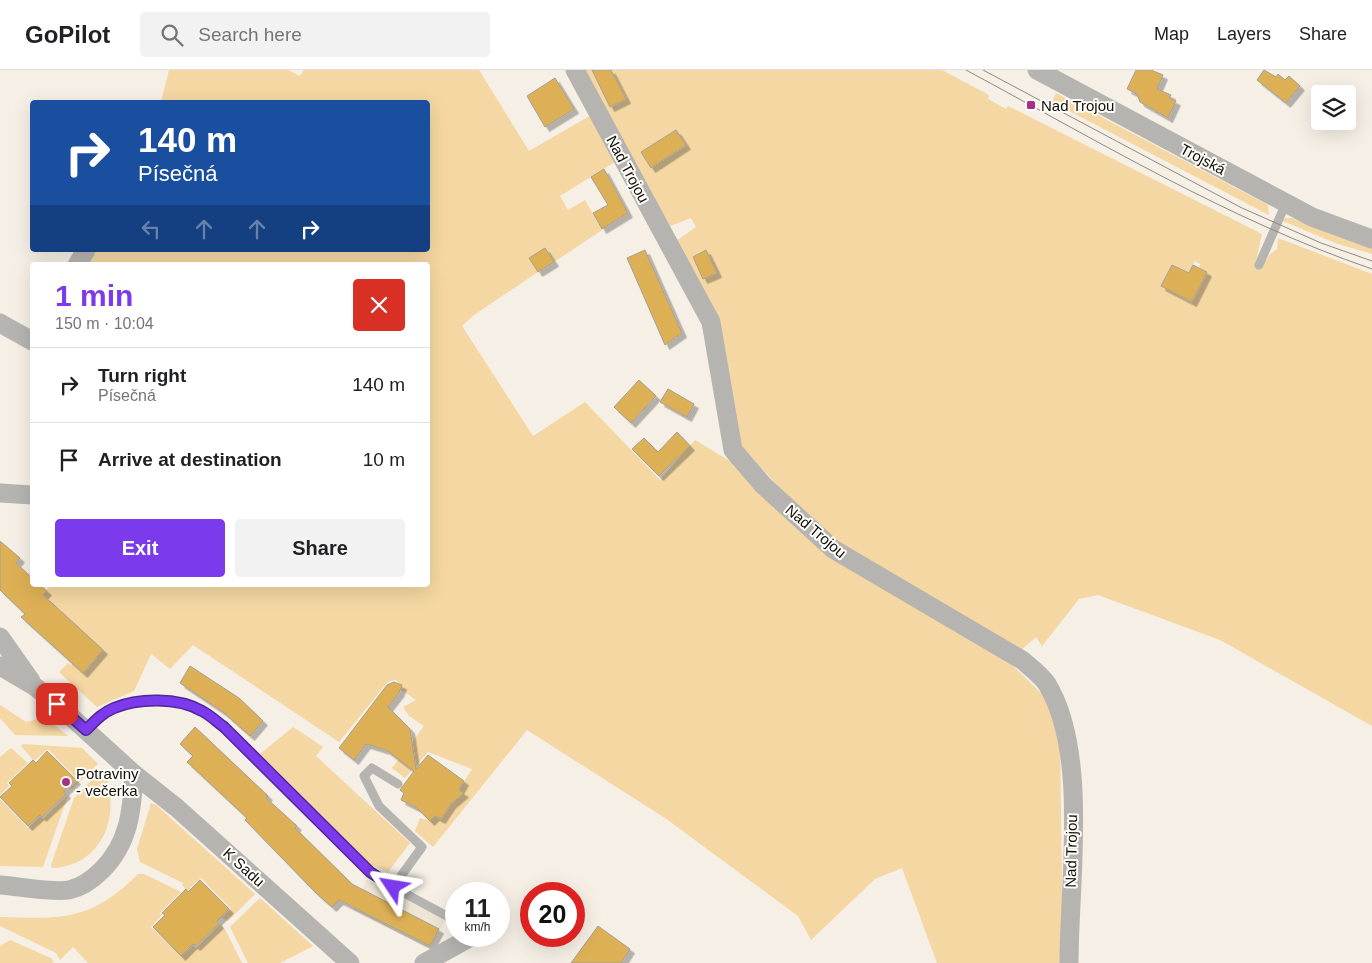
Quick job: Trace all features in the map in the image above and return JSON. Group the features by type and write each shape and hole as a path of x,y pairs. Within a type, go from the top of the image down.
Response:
{"street":[{"name":"Nad Trojou","path":"575,70 711,322 733,450 764,485 833,549 1022,660 1046,682 1061,716 1068,747 1072,791 1069,963"},
{"name":"Trojská","path":"1037,70 1312,217 1372,239"},
{"path":"0,323 28,332"},
{"path":"0,493 30,495"},
{"path":"0,637 34,686"},
{"path":"0,666 34,686"},
{"name":"K Sadu","path":"34,686 134,774 178,808 350,963"},
{"path":"0,885 69,890 91,881 112,859 126,836 132,810 134,774"},
{"path":"433,961 455,947"}],"lane":[{"path":"1259,264 1286,203"},
{"path":"86,730 101,715 114,708 145,702 175,703 201,710 224,727 370,872 393,887 445,915"},
{"path":"393,887 422,847 379,806 364,776 372,768 376,768 398,784"}],"shaded area":[{"path":"169,70 288,70 300,76 304,70 479,70 529,151 593,114 618,160 560,196 568,210 585,200 602,230 554,262 545,248 538,272 474,315 462,326 533,436 585,402 660,480 695,440 743,469 832,557 1005,658 1045,697 1060,738 1063,963 937,963 902,868 875,879 811,940 798,916 665,818 527,730 433,847 415,831 420,818 430,821 435,816 441,819 451,804 463,793 459,790 472,769 428,752 405,778 392,768 424,726 409,716 403,707 416,700 401,690 401,685 396,680 386,684 339,742 193,645 170,669 151,654 134,691 97,707 59,672 68,663 71,665 73,663 84,673 103,650 43,595 49,587 430,587 430,262 88,262 95,252 430,252 430,100 162,100"},
{"path":"582,70 592,70 611,107 626,99 611,70 942,70 989,95 988,99 1006,109 1008,106 1262,234 1255,266 1261,270 1269,255 1277,249 1278,238 1372,274 1372,726 1220,640 1098,595 1079,599 1042,646 1036,637 1019,652 836,545 798,508 742,447 676,241 696,227 691,218 668,227","holes":["676,130 686,146 651,168 641,152","706,251 717,272 703,279 693,257","1195,261 1200,264 1199,268 1207,272 1191,302 1161,286 1172,265 1189,273"]},
{"path":"1056,93 1268,205 1269,215 1052,102"},
{"path":"1285,218 1292,218 1336,236 1372,246 1372,254 1335,243 1283,221"},
{"path":"0,705 26,722 45,717 68,736 15,735 0,718"},
{"path":"293,727 323,747 316,756 410,843 388,872 371,865 260,754"},
{"path":"23,744 82,748 98,764 72,789 69,789 78,780 48,749 34,761 21,746"},
{"path":"11,748 28,763 7,783 9,786 0,795 0,757"},
{"path":"100,772 103,772 106,776 110,792 108,823 103,837 95,849 84,859 69,865 52,868 51,865 74,798"},
{"path":"68,795 43,867 0,866 0,799 28,828 40,817 43,819"},
{"path":"151,803 156,805 255,894 228,921 222,918 231,909 201,878 187,891 182,885 183,883 140,862 137,849"},
{"path":"138,874 144,874 181,892 160,913 162,915 151,927 181,957 193,946 196,948 220,925 225,929 242,963 88,963 73,947 60,960 56,953 0,926 0,917 59,917 90,909 105,901"},
{"path":"367,880 445,920 430,949 352,909"},
{"path":"260,898 313,946 280,963 248,963 230,927"},
{"path":"10,940 54,961 52,963 0,963 0,946"}],"building":[{"path":"592,70 611,70 626,99 610,107"},
{"path":"1136,70 1151,70 1163,75 1157,89 1171,95 1169,98 1176,101 1168,118 1140,102 1137,94 1127,89"},
{"path":"1264,70 1276,77 1278,74 1285,80 1289,76 1300,86 1286,103 1257,80"},
{"path":"555,78 574,109 545,127 527,96"},
{"path":"676,130 686,145 651,168 641,152"},
{"path":"604,169 628,213 602,229 593,213 608,205 591,177"},
{"path":"545,248 554,262 538,272 529,258"},
{"path":"645,250 682,333 665,345 627,258"},
{"path":"706,250 717,273 703,279 693,257"},
{"path":"1172,265 1189,273 1193,265 1207,272 1192,302 1161,286"},
{"path":"639,380 656,396 631,423 614,407"},
{"path":"668,389 694,404 687,417 660,402"},
{"path":"677,432 690,446 659,476 632,449 644,438 658,452"},
{"path":"0,541 20,558 16,563 30,576 30,587 42,587 47,591 43,595 103,650 83,673 21,617 25,614 0,590"},
{"path":"190,666 239,698 263,721 250,736 223,712 180,683"},
{"path":"394,682 402,685 399,693 388,707 410,729 416,769 428,755 464,781 459,790 464,793 451,804 441,819 435,816 430,821 417,808 401,800 404,793 400,790 414,771 386,750 366,744 354,760 339,748 387,685"},
{"path":"195,727 268,796 266,798 297,826 295,828 352,884 439,929 430,946 339,900 332,907 316,893 245,820 247,818 187,762 193,756 180,744"},
{"path":"47,751 76,780 64,791 66,794 42,817 40,815 28,826 0,797 12,786 9,783 33,760 36,763"},
{"path":"200,880 229,909 217,921 219,924 196,946 193,944 181,956 153,927 165,915 162,913 186,889 188,892"},
{"path":"598,926 630,949 621,963 571,963 583,947 585,947 585,944"}],"tram line":[{"path":"966,70 1165,178 1216,203 1267,227 1372,269"},
{"path":"983,70 1242,208 1321,243 1372,261"}],"place":[{"name":"Nad Trojou","path":"1031,105"},
{"name":"Potraviny - večerka","path":"66,782"}],"route":[{"path":"57,704 86,730 101,715 114,708 145,702 175,703 201,710 224,727 370,872 393,887"}]}
